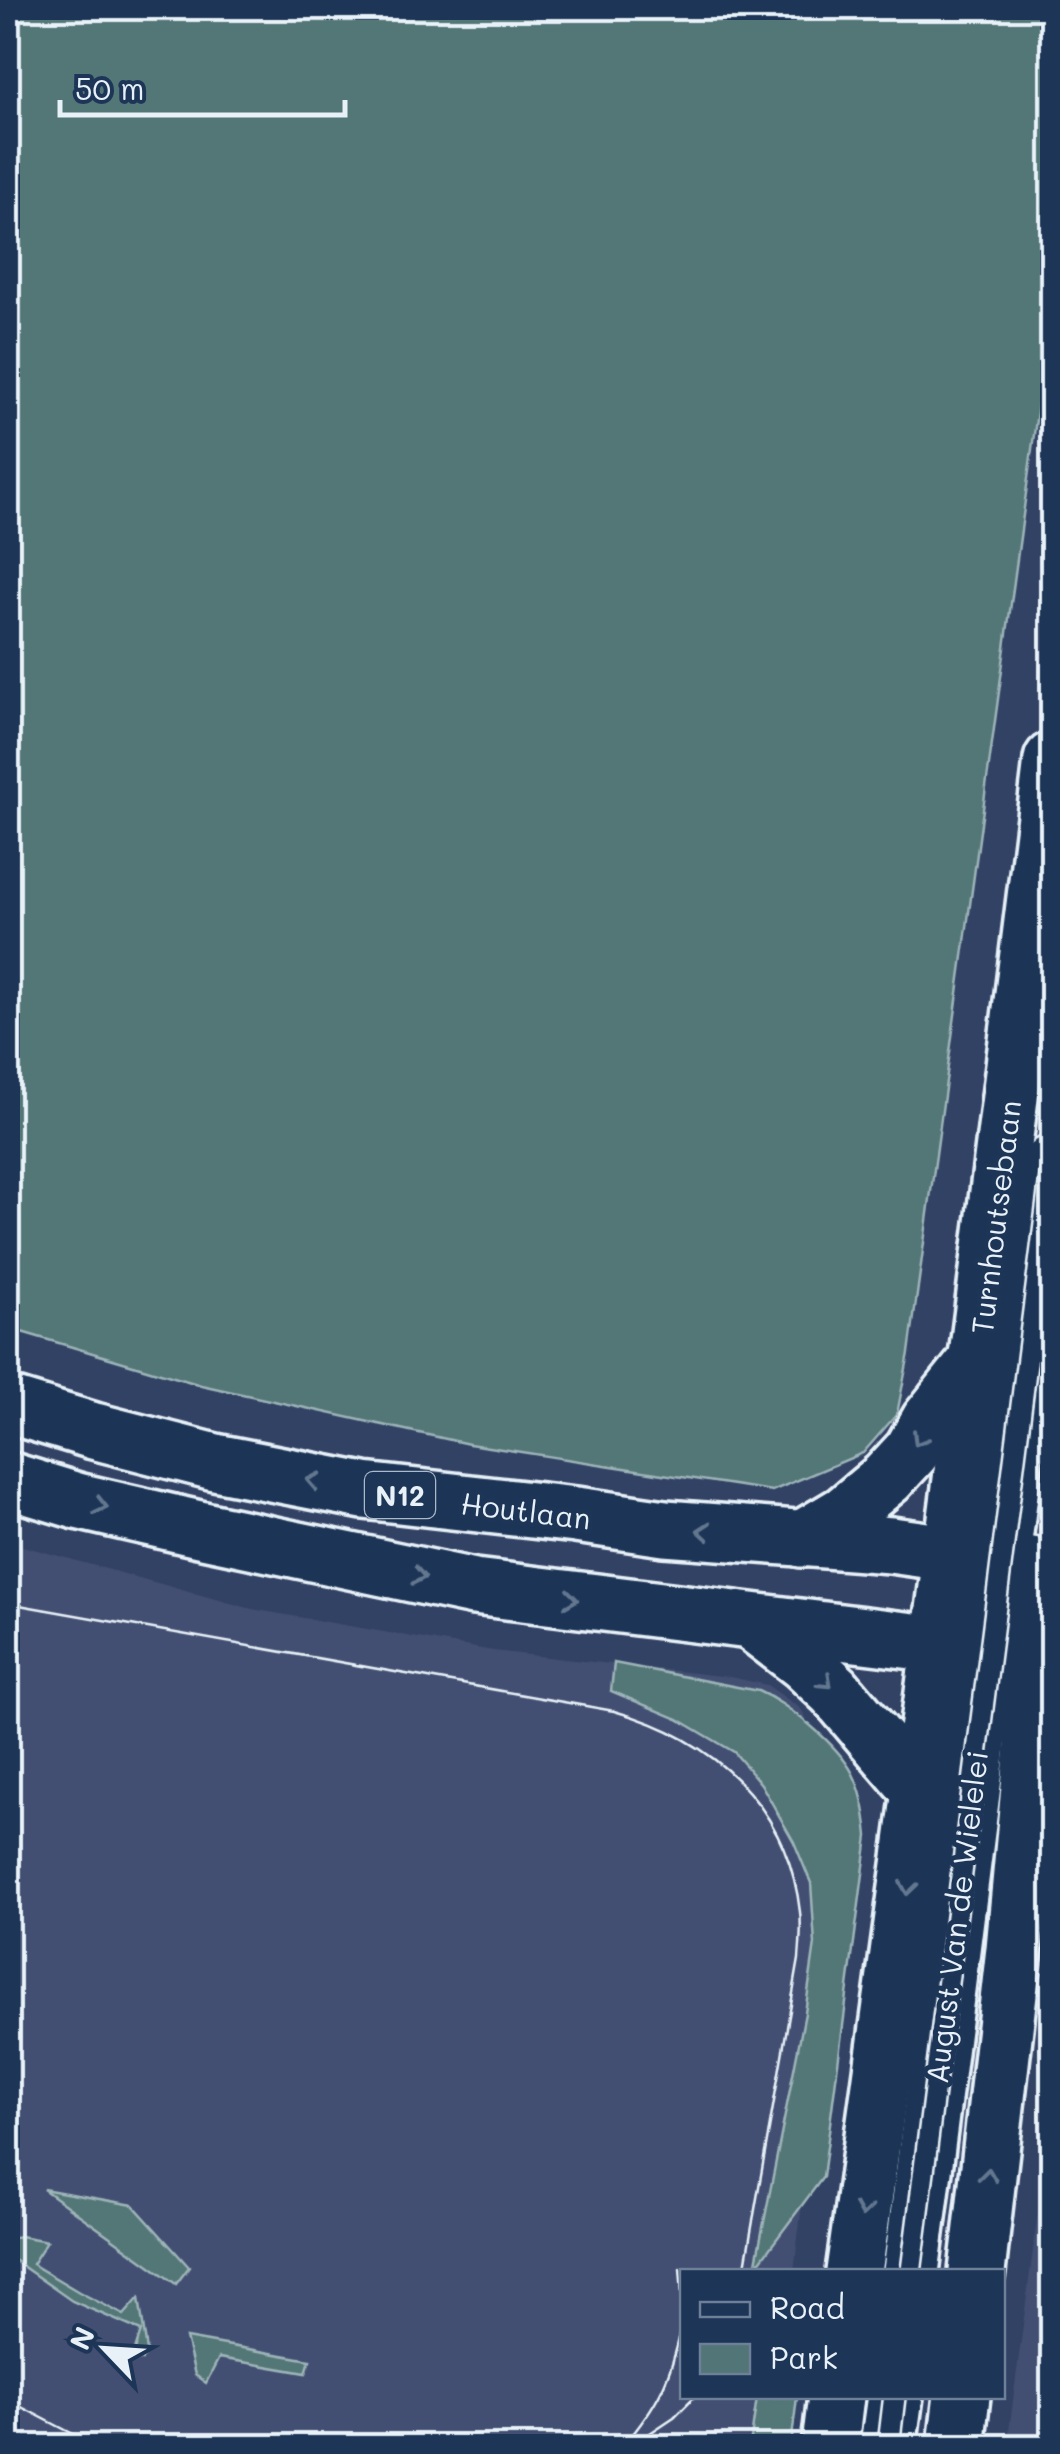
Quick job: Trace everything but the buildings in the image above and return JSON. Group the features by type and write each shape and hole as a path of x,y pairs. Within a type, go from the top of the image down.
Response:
{"main road":[{"name":"Turnhoutsebaan","path":"1014,1563 976,1361 1052,760"},
{"name":"Turnhoutsebaan","path":"1014,1563 1052,1163"},
{"path":"802,1539 844,1514 887,1478 912,1451 976,1361"},
{"name":"Houtlaan","path":"8,1405 215,1462 364,1491 664,1528 890,1545 1014,1563"},
{"path":"8,1480 208,1531 474,1587 1006,1652 1014,1949"},
{"name":"August Van de Wielelei","path":"911,2269 1006,1652 1014,1563"},
{"path":"750,1621 834,1690 921,1792"},
{"name":"August Van de Wielelei","path":"854,2269 921,1792 1006,1652"},
{"path":"1014,1949 1052,1844"},
{"name":"August Van de Wielelei","path":"977,2269 1014,1949"},
{"path":"830,2446 836,2399"},
{"path":"888,2446 894,2399"},
{"path":"956,2446 962,2399"}],"shaded area":[{"path":"8,1542 252,1609 493,1651 730,1677 767,1685 801,1709 850,1804 794,2269 680,2269 680,2399 780,2399 774,2446 8,2446"},
{"path":"1052,2107 1052,2446 1007,2446"}],"green space":[{"path":"8,8 1052,8 1052,302 909,1353 897,1414 863,1453 772,1491 469,1444 201,1385 8,1328"},
{"path":"614,1663 758,1691 773,1698 836,1750 853,1774 863,1801 868,1836 823,2177 755,2268 805,2013 815,1944 811,1883 794,1842 761,1784 734,1752 678,1719 611,1691"},
{"path":"43,2189 133,2205 189,2267 176,2284"},
{"path":"20,2236 47,2241 32,2264 79,2292 124,2315 139,2298 147,2351 142,2360 132,2360 141,2331 72,2301 8,2256 8,2239"},
{"path":"186,2338 310,2360 306,2373 219,2358 206,2383 195,2375"},
{"path":"757,2399 797,2399 791,2446 750,2446"}],"tram line":[{"path":"900,2269 1052,1076"},
{"path":"922,2269 1052,1252"},
{"path":"8,1603 614,1711 683,1739 740,1782 780,1840 793,1874 801,1923 799,1959 745,2269"},
{"path":"623,2446 662,2390 680,2333"},
{"path":"632,2445 674,2417 692,2399"},
{"path":"877,2446 883,2399"},
{"path":"900,2446 906,2399"},
{"path":"8,2400 79,2437 105,2446"}]}
